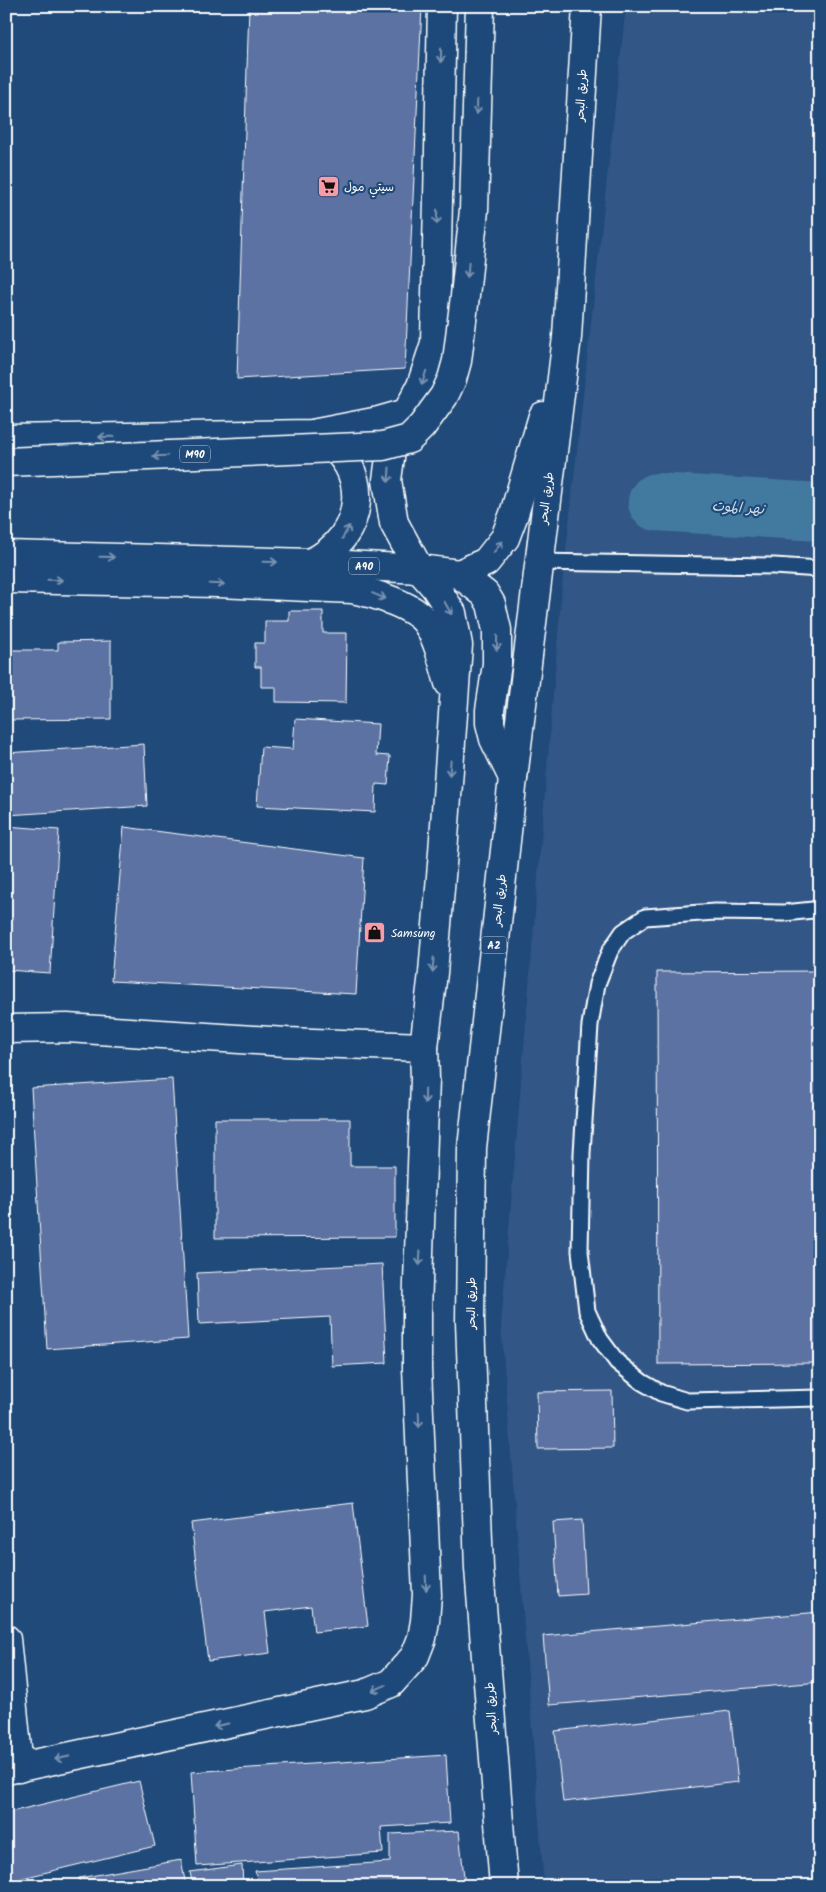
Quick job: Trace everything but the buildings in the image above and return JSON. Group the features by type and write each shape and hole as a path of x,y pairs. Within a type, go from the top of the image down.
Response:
{"main road":[{"path":"6,1639 13,1769 365,1694 391,1683 415,1656 422,1638 427,1595 417,1369 417,1311 425,1079 424,1047 433,973 458,645 452,613 435,587 419,569 394,523 388,480 392,443 421,386 435,343 442,6"},
{"name":"M90","path":"6,462 383,446 409,438 422,426 444,396 452,379 457,361 474,210 480,6"},
{"name":"طريق البحر","path":"504,1886 479,1568 470,1302 472,1148 538,562 567,337 587,6"},
{"path":"513,778 494,739 490,723 496,664 497,630 491,604 484,594 459,574 486,562 505,538 514,514 567,337"},
{"path":"6,439 312,434 379,422 407,413"},
{"path":"6,555 310,563 323,557 343,538 354,513 356,499 353,479 345,459 325,440 312,434"},
{"name":"A90","path":"310,563 419,569 459,574"},
{"path":"6,579 218,583 352,589 374,593 408,609 427,623 438,645 454,699"},
{"path":"6,1029 67,1028 286,1042 424,1047"}],"lane":[{"path":"538,562 774,566 820,569"},
{"path":"820,906 814,910 784,913 715,912 645,917 623,932 610,951 597,984 590,1025 582,1154 580,1251 587,1311 593,1325 600,1339 617,1362 642,1382 661,1393 687,1401 820,1398"}],"shaded area":[{"path":"626,6 820,6 820,1886 544,1886 501,1325 562,586"}],"waterway":[{"name":"نهر الموت","path":"657,502 820,512"}],"place":[{"name":"سيتي مول","path":"328,187"},
{"name":"Samsung","path":"375,933"}]}
